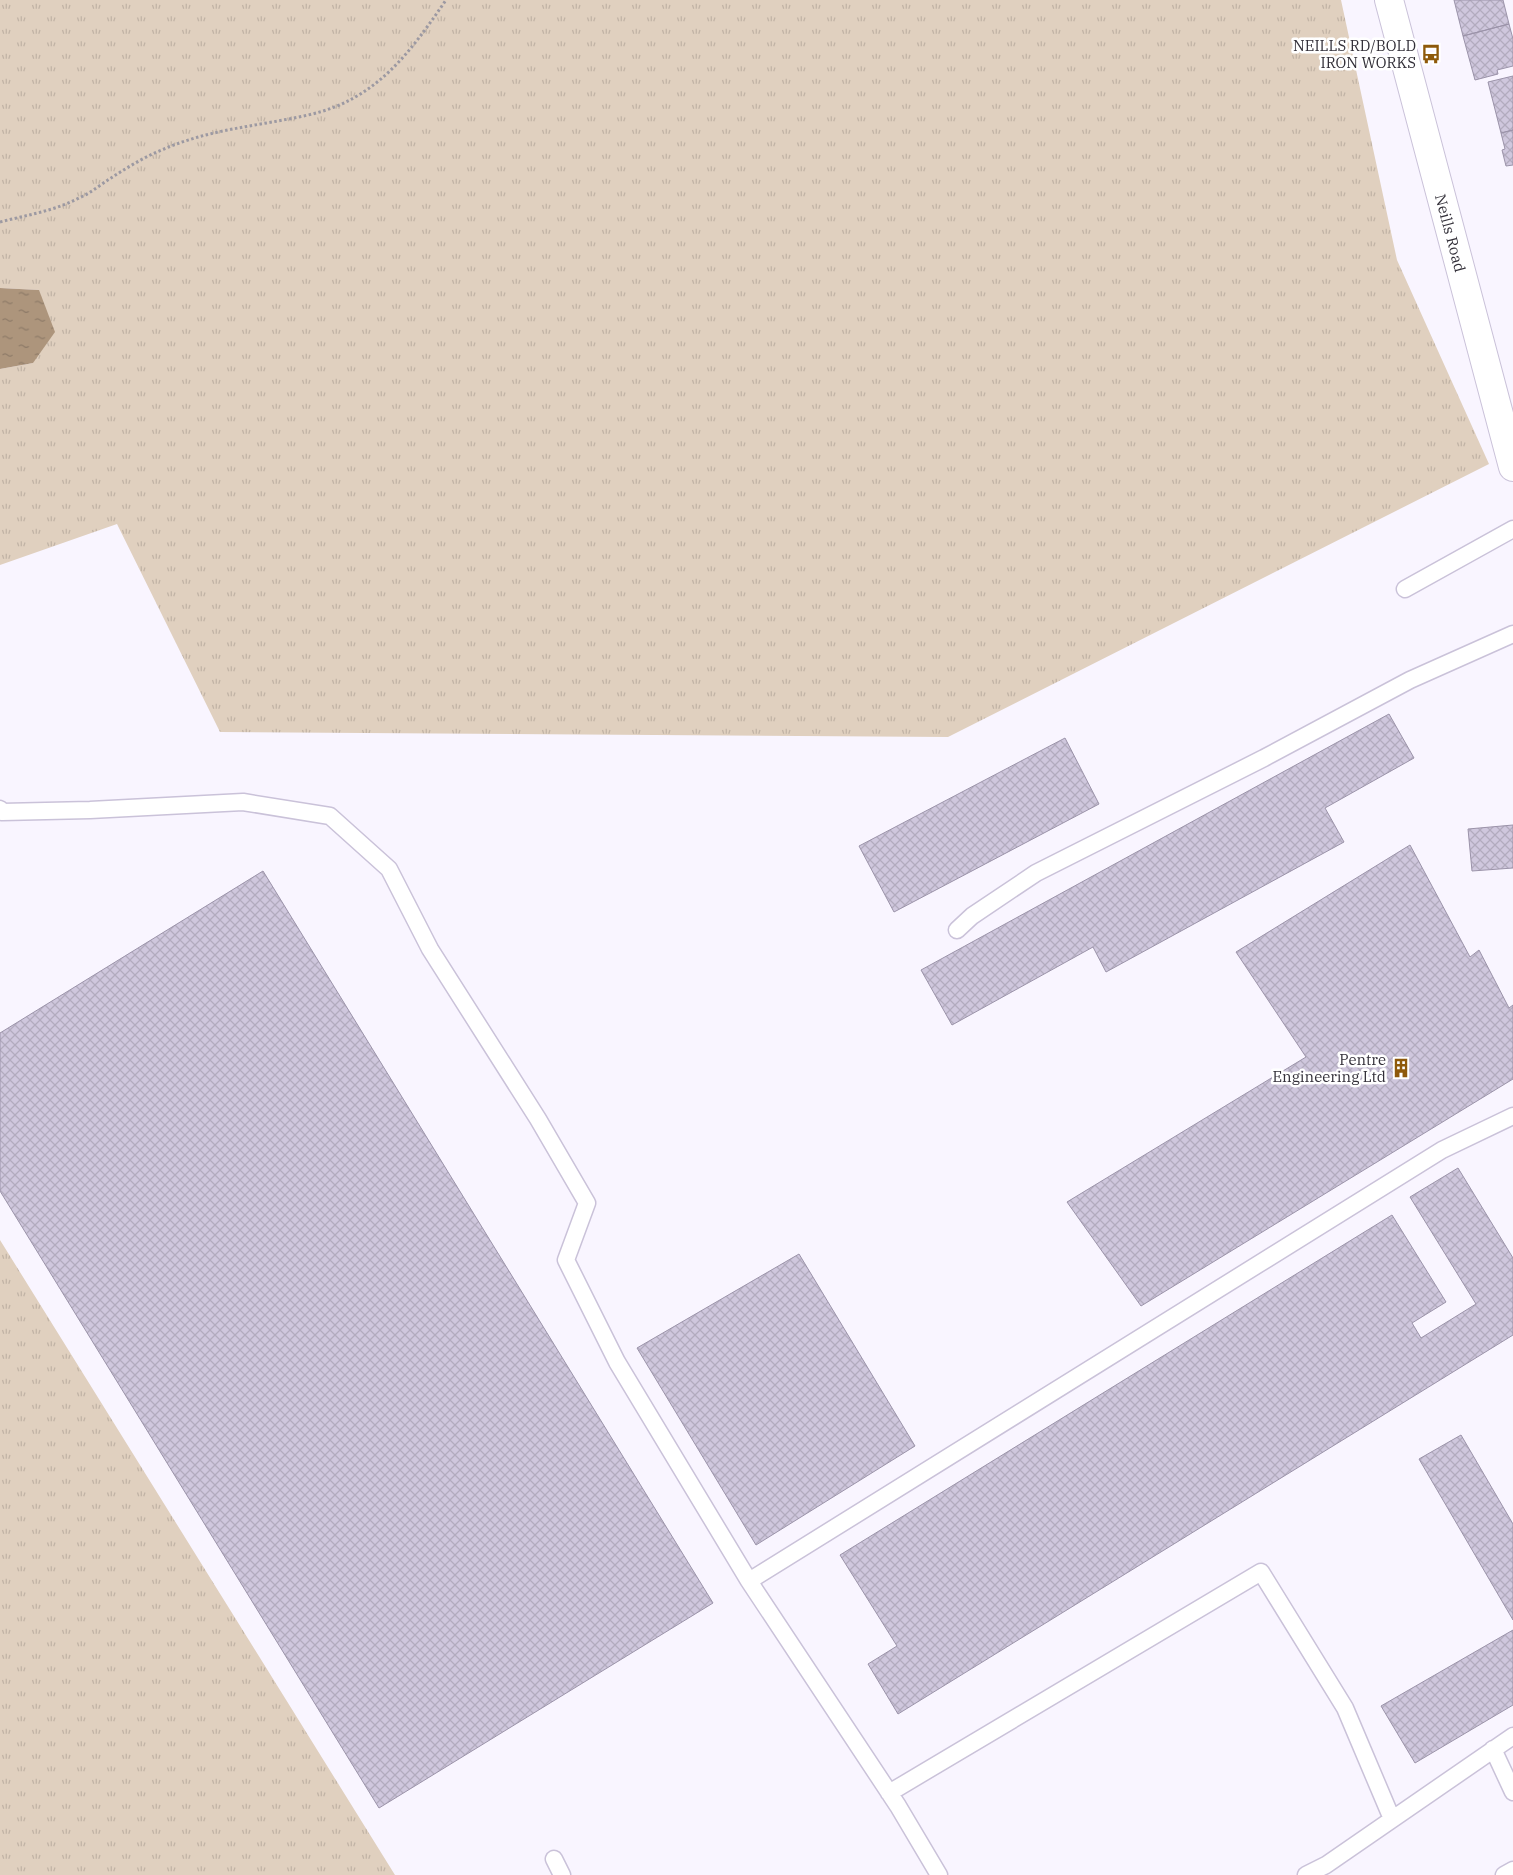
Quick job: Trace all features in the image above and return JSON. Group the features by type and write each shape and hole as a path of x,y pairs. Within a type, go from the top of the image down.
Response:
{"street":[{"name":"Neills Road","path":"1389,0 1513,467"}],"lane":[{"path":"1404,589 1513,529"},
{"path":"957,930 972,916 1036,873 1264,758 1410,680 1513,634"},
{"path":"0,809 2,812 90,810 242,802 330,816 388,869 430,949 538,1119 587,1203 566,1260 617,1362 749,1581 889,1793 939,1875"},
{"path":"749,1581 1442,1150 1513,1116"},
{"path":"889,1793 1261,1572 1345,1708 1392,1819"},
{"path":"1306,1875 1326,1865 1513,1736"},
{"path":"1492,1749 1513,1792"},
{"path":"554,1859 562,1875"},
{"path":"1504,1875 1513,1870"}],"path":[{"path":"0,222 63,206 81,198 140,161 189,139 215,132 309,115 336,107 360,95 400,63 422,36 446,0"}],"green space":[{"path":"0,0 1341,0 1397,260 1489,464 948,737 220,732 117,524 0,565 0,369 33,363 39,290 0,288"},
{"path":"0,1240 395,1875 0,1875"}],"water":[{"path":"0,288 39,290 55,332 33,363 0,369"}],"building":[{"path":"1454,0 1503,0 1509,24 1463,36"},
{"path":"1509,24 1513,39 1513,66 1497,70 1498,74 1475,80 1463,36"},
{"path":"1513,76 1513,130 1501,133 1488,82"},
{"path":"1513,130 1513,165 1506,166 1502,150 1505,149 1501,133"},
{"path":"1389,714 1414,758 1325,808 1344,842 1106,972 1093,947 952,1025 921,970"},
{"path":"1065,738 1099,804 894,912 859,846"},
{"path":"1513,825 1513,868 1472,871 1468,829"},
{"name":"Pentre Engineering Ltd","path":"1410,845 1470,957 1479,950 1509,1008 1513,1005 1513,1079 1141,1306 1067,1202 1306,1057 1236,952"},
{"path":"263,871 713,1603 379,1808 0,1191 0,1033"},
{"path":"1458,1168 1513,1258 1513,1335 898,1714 868,1664 897,1646 840,1555 1392,1215 1446,1302 1412,1323 1421,1338 1476,1304 1410,1197"},
{"path":"799,1254 915,1446 756,1545 637,1348"},
{"path":"1461,1435 1513,1524 1513,1620 1419,1459"},
{"path":"1513,1630 1513,1705 1415,1763 1381,1706"}],"place":[{"name":"NEILLS RD/BOLD IRON WORKS","path":"1431,54"},
{"name":"Pentre Engineering Ltd","path":"1401,1068"}]}
